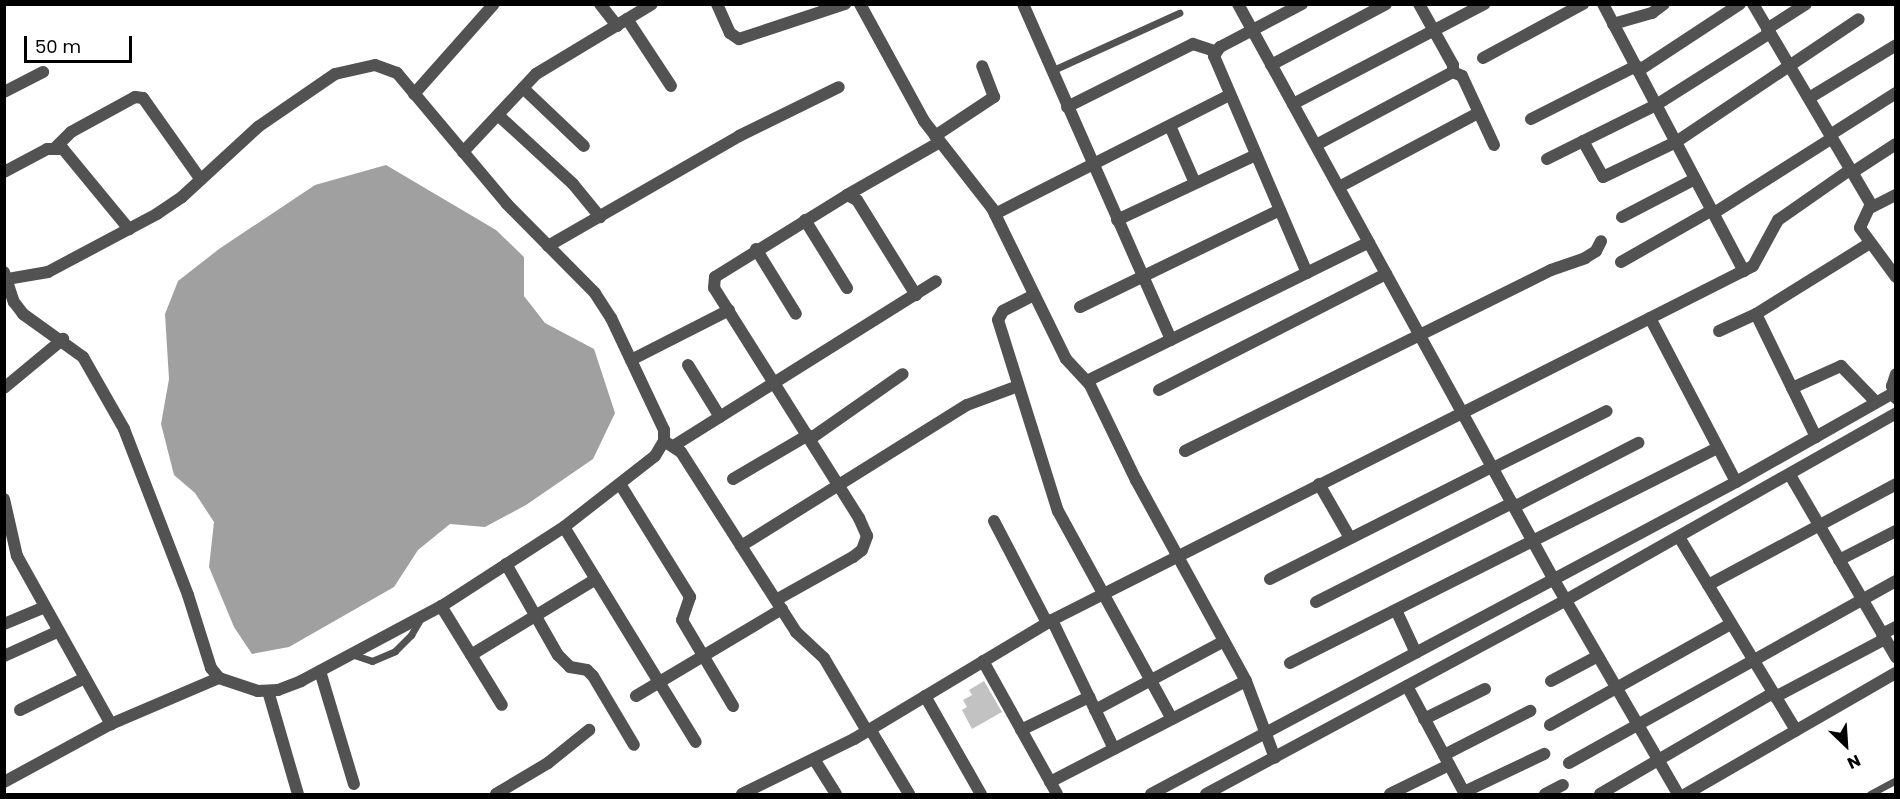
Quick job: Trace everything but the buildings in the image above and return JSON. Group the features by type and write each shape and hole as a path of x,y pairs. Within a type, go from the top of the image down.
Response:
{"street":[{"path":"414,94 494,4"},
{"path":"600,4 622,22 671,86"},
{"path":"463,152 543,69 652,4"},
{"path":"717,4 730,33 739,39 845,4"},
{"path":"860,4 938,139 995,214 1066,359 1087,381 1177,556 1246,681 1275,758"},
{"path":"1239,4 1554,580 1678,795"},
{"path":"1067,107 1193,44 1215,51 1302,4"},
{"path":"1271,65 1386,4"},
{"path":"1419,4 1453,65 1453,72"},
{"path":"1293,104 1484,4"},
{"path":"1483,58 1583,4"},
{"path":"1603,4 1744,271"},
{"path":"1613,24 1652,13 1664,4"},
{"path":"1531,119 1637,69 1740,4"},
{"path":"1753,4 1872,207"},
{"path":"1547,159 1656,105 1806,4"},
{"path":"1023,5 1171,340"},
{"path":"1583,141 1603,177 1676,142 1859,19"},
{"path":"1809,98 1896,45"},
{"path":"1215,51 1230,95 1307,273"},
{"path":"909,795 824,658 796,632 741,546 670,443 631,360 594,293 463,152 397,73 375,65 335,74 258,127 166,209 48,272 6,275 14,302 23,314 63,339 83,357 124,429 188,595 203,650 219,678 258,692 286,687 441,606 564,527 670,443 720,417 936,281"},
{"path":"636,696 703,656 862,549 867,536 840,486 714,288 715,277 756,249 938,139 994,97 982,66"},
{"path":"4,92 43,72"},
{"path":"1453,72 1462,76 1494,145"},
{"path":"1316,145 1453,72"},
{"path":"548,246 739,136 839,87"},
{"path":"523,88 584,146"},
{"path":"1621,262 1713,212 1896,93"},
{"path":"995,214 1230,95"},
{"path":"4,172 56,147 71,132 135,97 143,98 201,180"},
{"path":"1339,187 1478,113"},
{"path":"498,115 573,184 600,217"},
{"path":"1170,126 1195,183"},
{"path":"742,795 767,789 814,759 869,730 1049,622 1461,411 1744,271 1758,261 1778,220 1896,144"},
{"path":"56,147 63,149 129,229"},
{"path":"1117,220 1256,155"},
{"path":"1622,217 1695,179"},
{"path":"847,195 857,200 916,295"},
{"path":"1896,195 1872,207 1860,224 1870,243 1896,277"},
{"path":"1080,307 1280,210"},
{"path":"805,219 847,288"},
{"path":"1185,451 1551,270 1585,258 1596,251 1601,241"},
{"path":"1087,381 1369,242"},
{"path":"1719,331 1756,314 1870,243"},
{"path":"756,249 796,315"},
{"path":"1159,390 1386,274"},
{"path":"1034,295 999,315 1018,386 1058,511 1172,719"},
{"path":"631,360 729,310"},
{"path":"1756,314 1816,437"},
{"path":"1650,318 1736,482"},
{"path":"4,388 63,339"},
{"path":"688,365 720,417"},
{"path":"1792,388 1841,366 1876,402"},
{"path":"733,479 809,437 903,374"},
{"path":"1151,795 1736,482 1876,402 1894,395 1896,374"},
{"path":"741,546 967,405 1018,386"},
{"path":"1270,579 1607,411"},
{"path":"1211,793 1566,600 1896,413"},
{"path":"1316,602 1638,443"},
{"path":"1290,663 1717,448"},
{"path":"1790,475 1896,657"},
{"path":"620,483 690,597 690,604 681,617 733,706"},
{"path":"1319,484 1350,538"},
{"path":"1708,585 1896,484"},
{"path":"4,498 17,556 111,724"},
{"path":"994,521 1089,697 1114,749"},
{"path":"564,527 696,742"},
{"path":"1839,560 1896,531"},
{"path":"1679,537 1796,730"},
{"path":"506,564 564,662 587,670 593,676 634,745"},
{"path":"471,655 596,579"},
{"path":"1569,763 1639,727 1753,660 1896,581"},
{"path":"441,606 502,705"},
{"path":"4,624 45,607"},
{"path":"1396,610 1416,653"},
{"path":"1550,724 1731,624"},
{"path":"1600,795 1896,627"},
{"path":"4,657 59,632"},
{"path":"1095,710 1224,641"},
{"path":"1551,681 1598,657"},
{"path":"983,661 1057,795"},
{"path":"320,671 354,784"},
{"path":"1686,795 1896,673"},
{"path":"20,710 86,678"},
{"path":"4,782 111,724 219,678"},
{"path":"1050,782 1246,681"},
{"path":"1407,686 1465,793 1544,754"},
{"path":"1424,719 1485,689"},
{"path":"268,691 298,795"},
{"path":"925,696 981,795"},
{"path":"1021,730 1089,697"},
{"path":"1390,795 1530,711"},
{"path":"496,795 548,763 589,730"},
{"path":"814,759 836,795"},
{"path":"1545,795 1563,785"}],"lane":[{"path":"1051,71 1179,14"},
{"path":"351,654 372,661 395,651 411,635 422,616"},
{"path":"1870,795 1896,780"}],"shaded area":[{"path":"386,165 496,230 524,257 524,296 545,323 594,349 615,413 593,459 526,505 485,527 450,524 418,550 394,587 289,647 252,654 234,627 209,567 214,522 195,493 174,475 161,424 169,379 165,314 178,281 219,249 315,185"}]}
